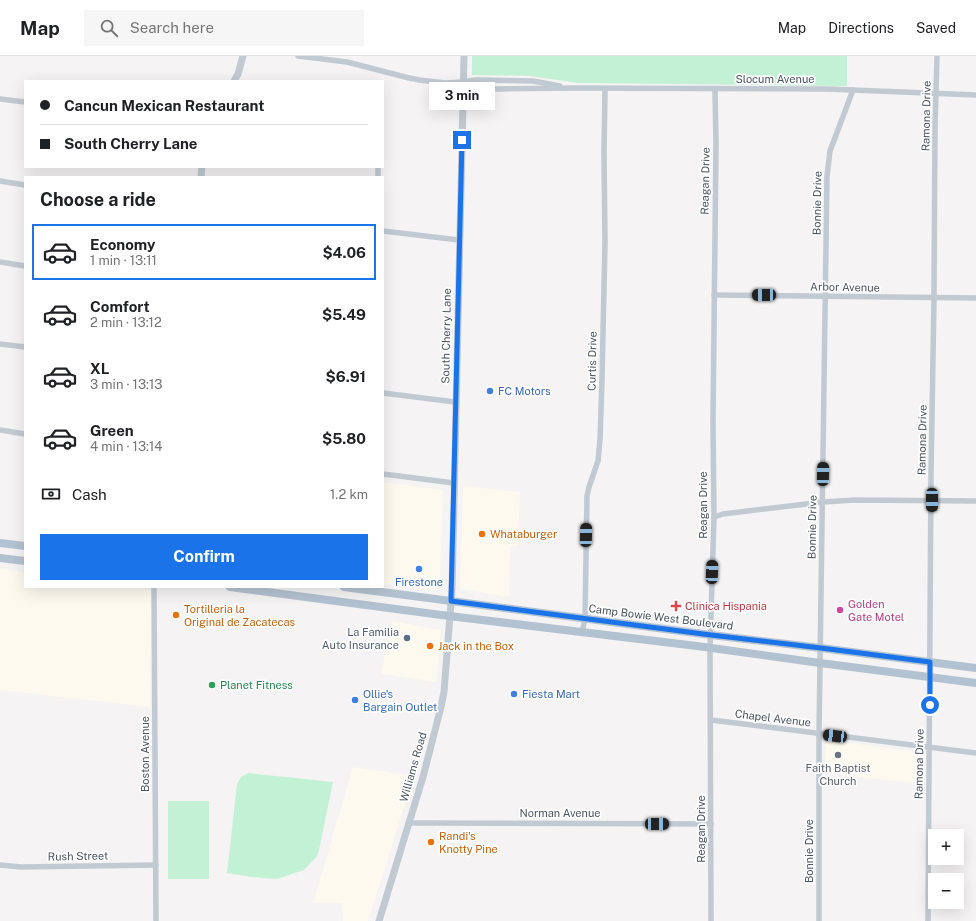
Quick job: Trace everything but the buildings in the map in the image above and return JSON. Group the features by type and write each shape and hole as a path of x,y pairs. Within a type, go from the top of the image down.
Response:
{"main road":[{"path":"0,542 24,546"},
{"path":"0,558 24,562"},
{"path":"245,588 289,591 450,616 976,683"},
{"name":"Camp Bowie West Boulevard","path":"352,588 976,668"}],"street":[{"path":"235,80 238,74 243,56"},
{"path":"298,56 347,62 419,80 445,83 463,82"},
{"name":"South Cherry Lane","path":"450,616 464,56"},
{"name":"Ramona Drive","path":"928,921 937,56"},
{"name":"Slocum Avenue","path":"463,82 475,80 533,81 574,88"},
{"name":"Slocum Avenue","path":"463,82 473,88 498,89 605,88 853,90 976,95"},
{"name":"Curtis Drive","path":"582,632 585,619 587,496 588,487 598,461 600,440 605,242 605,88"},
{"name":"Reagan Drive","path":"711,921 710,648 714,517 713,430 716,89"},
{"name":"Bonnie Drive","path":"819,921 819,734 827,176 830,151 853,90"},
{"path":"0,99 24,102"},
{"path":"0,181 24,184"},
{"path":"384,231 459,240"},
{"path":"0,262 24,266"},
{"name":"Arbor Avenue","path":"714,295 976,298"},
{"path":"0,344 24,347"},
{"path":"384,393 456,402"},
{"path":"0,430 24,434"},
{"path":"384,474 454,483"},
{"path":"714,517 724,514 823,502 855,500 976,501"},
{"name":"Boston Avenue","path":"154,588 156,921"},
{"name":"Williams Road","path":"379,921 424,773 441,707 444,692 450,616"},
{"name":"Chapel Avenue","path":"710,720 976,754"},
{"name":"Norman Avenue","path":"409,823 711,824"},
{"name":"Rush Street","path":"0,866 156,865"}],"shaded area":[{"path":"384,482 443,490 440,587 434,591 384,584"},
{"path":"463,486 520,492 518,546 510,546 509,597 461,589"},
{"path":"0,569 24,572 24,588 139,588 151,590 150,707 0,690"},
{"path":"392,621 441,630 436,682 381,674"},
{"path":"826,740 920,752 921,784 825,773"},
{"path":"353,767 414,776 368,921 343,921 342,903 313,903"}],"green space":[{"path":"472,56 847,56 847,86 578,83 530,76 472,75"},
{"path":"248,773 333,782 319,850 317,856 304,870 277,879 227,873 237,784 241,777"},
{"path":"168,801 209,801 209,879 168,879"}],"place":[{"name":"FC Motors","path":"490,391"},
{"name":"Whataburger","path":"482,534"},
{"name":"Firestone","path":"419,569"},
{"name":"Clinica Hispania","path":"676,606"},
{"name":"Golden Gate Motel","path":"840,610"},
{"name":"Tortilleria la Original de Zacatecas","path":"176,615"},
{"name":"La Familia Auto Insurance","path":"407,638"},
{"name":"Jack in the Box","path":"430,646"},
{"name":"Planet Fitness","path":"212,685"},
{"name":"Fiesta Mart","path":"514,694"},
{"name":"Ollie's Bargain Outlet","path":"355,700"},
{"name":"Faith Baptist Church","path":"838,755"},
{"name":"Randi's Knotty Pine","path":"431,842"}],"route":[{"path":"462,140 451,601 930,662 930,705"}]}
